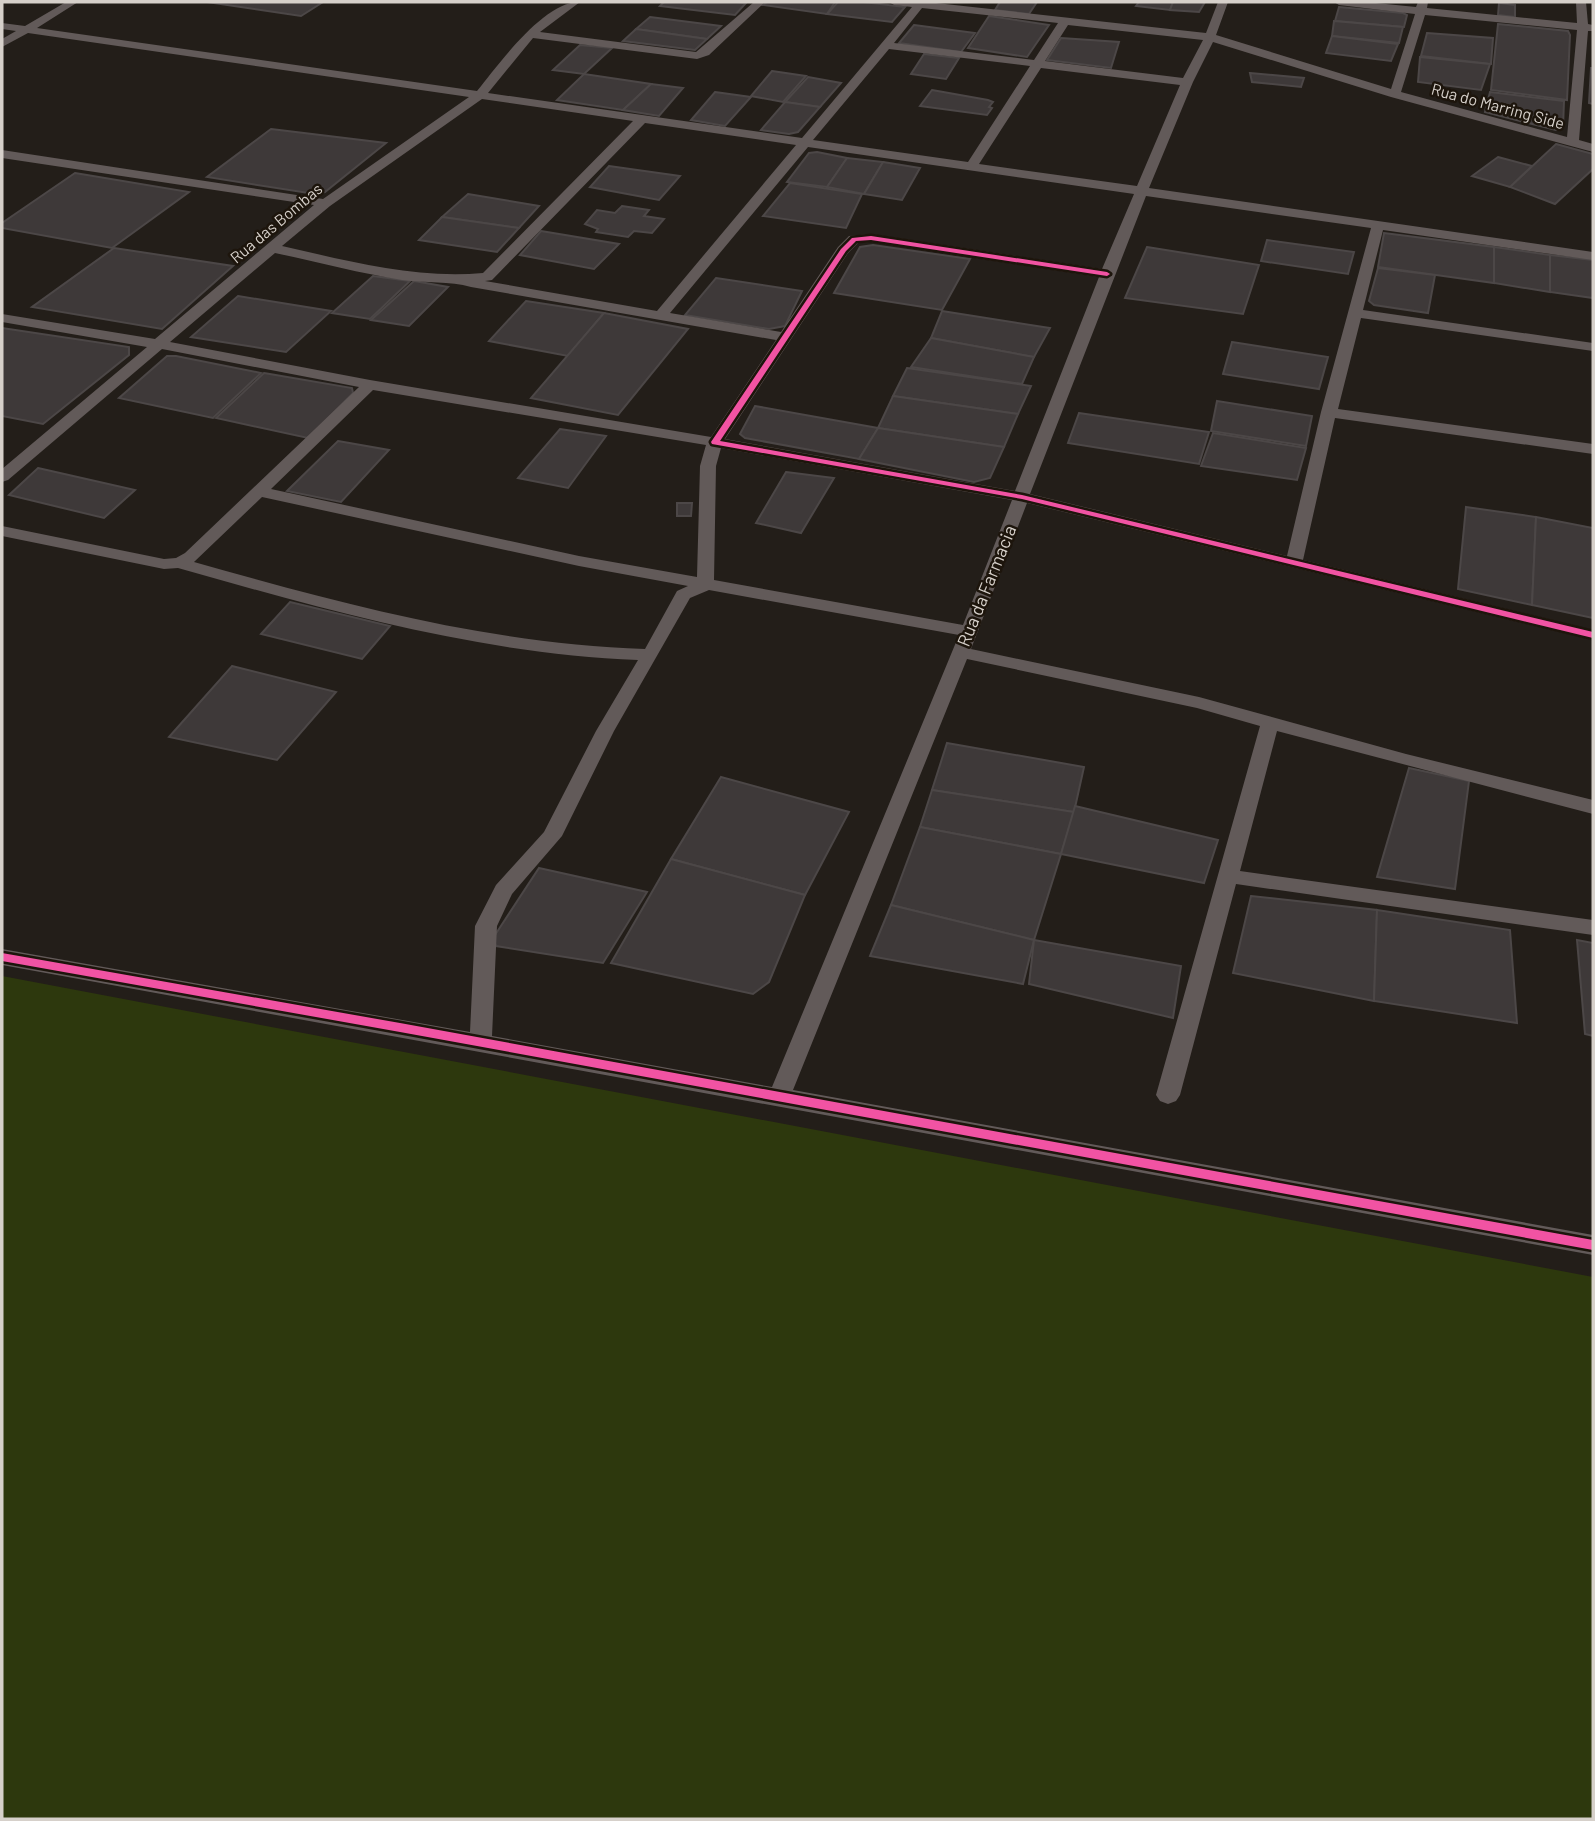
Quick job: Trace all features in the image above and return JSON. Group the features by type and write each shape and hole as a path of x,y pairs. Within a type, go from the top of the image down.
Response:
{"street":[{"path":"2,44 73,2"},
{"name":"Rua das Bombas","path":"2,477 326,203 479,96 530,34 574,2"},
{"path":"530,34 697,56 705,53 760,2"},
{"name":"Rua do Marring Side","path":"894,2 1210,37 1395,94 1593,148"},
{"name":"Rua da Farmacia","path":"779,1097 969,632 1107,274 1223,2"},
{"path":"1339,2 1422,6 1588,28"},
{"path":"1573,142 1588,28 1581,2"},
{"path":"660,316 920,4"},
{"path":"1395,94 1422,6"},
{"path":"971,167 1064,22"},
{"path":"2,26 1593,256"},
{"path":"885,45 1187,82"},
{"path":"459,281 487,277 642,119"},
{"path":"2,154 326,203"},
{"path":"1294,564 1329,412 1378,225"},
{"path":"705,585 708,466 715,442 853,239 871,238 1107,274"},
{"path":"272,248 419,278 459,281 785,337"},
{"path":"1355,313 1593,347"},
{"path":"2,318 323,373 370,385 715,442 1022,497 1593,635"},
{"path":"179,564 191,557 370,385"},
{"path":"1329,412 1593,449"},
{"path":"260,492 579,561 969,632"},
{"path":"2,531 164,564 179,564 318,603 422,627 535,646 611,655 651,655"},
{"path":"481,1041 486,926 503,890 552,836 605,731 683,595 705,585"},
{"path":"960,652 1199,703 1405,760 1593,807"},
{"path":"1168,1095 1270,723"},
{"path":"1228,876 1593,928"},
{"path":"2,957 481,1041 1211,1178 1593,1245"}],"green space":[{"path":"2,976 1593,1277 1593,1819 2,1819"}],"building":[{"path":"207,2 323,2 301,16"},
{"path":"664,2 746,3 735,15 660,6"},
{"path":"767,2 835,2 827,14 763,5"},
{"path":"838,2 905,7 892,22 827,14"},
{"path":"1000,2 1037,2 1029,14 995,10"},
{"path":"1139,2 1173,2 1170,10 1136,6"},
{"path":"1173,2 1205,2 1199,12 1170,10"},
{"path":"1499,3 1515,5 1515,17 1498,15"},
{"path":"1339,7 1407,15 1404,27 1335,21"},
{"path":"989,16 1049,25 1027,57 968,48"},
{"path":"650,17 721,26 707,39 636,29"},
{"path":"1334,21 1403,27 1399,43 1332,36"},
{"path":"1498,24 1568,31 1567,100 1491,90"},
{"path":"914,25 975,33 961,52 899,43"},
{"path":"636,29 707,39 695,50 623,41"},
{"path":"1427,33 1493,38 1491,64 1421,56"},
{"path":"1332,36 1398,44 1391,61 1326,53"},
{"path":"1061,38 1119,42 1111,68 1047,60"},
{"path":"580,45 612,48 584,74 553,70"},
{"path":"924,54 959,58 946,79 911,74"},
{"path":"1420,57 1490,64 1481,90 1418,82"},
{"path":"1593,68 1593,104 1589,103"},
{"path":"772,71 806,76 783,102 751,96"},
{"path":"1250,73 1304,78 1301,87 1252,82"},
{"path":"584,74 651,84 623,110 557,100"},
{"path":"808,77 841,83 820,107 785,102"},
{"path":"651,84 683,88 659,116 623,110"},
{"path":"932,90 988,100 993,102 989,107 992,108 987,115 920,106"},
{"path":"715,92 751,97 725,126 691,120"},
{"path":"1490,92 1564,101 1563,128 1556,130 1485,112"},
{"path":"785,102 820,107 798,132 789,134 761,130"},
{"path":"271,129 386,143 325,192 315,194 207,177"},
{"path":"1556,144 1593,154 1593,169 1555,204 1510,187"},
{"path":"809,153 847,158 827,187 787,182"},
{"path":"1498,157 1532,166 1510,187 1472,176"},
{"path":"847,158 883,162 864,194 827,187"},
{"path":"883,162 920,168 902,200 864,194"},
{"path":"609,166 680,176 659,200 590,187"},
{"path":"75,173 189,192 112,248 2,228 2,223"},
{"path":"790,183 862,194 846,228 763,216"},
{"path":"468,194 539,206 519,228 442,217"},
{"path":"622,206 649,210 644,216 664,219 652,233 634,231 628,237 596,232 598,229 585,224 597,210 615,213"},
{"path":"442,217 519,228 497,252 419,240"},
{"path":"541,231 619,244 594,269 520,255"},
{"path":"1384,233 1494,247 1494,283 1378,267"},
{"path":"1267,240 1354,252 1348,274 1261,261"},
{"path":"873,245 970,259 942,310 834,293 860,247"},
{"path":"1147,247 1259,265 1243,314 1125,298"},
{"path":"1494,247 1550,255 1550,292 1494,283"},
{"path":"114,248 233,266 162,329 32,307"},
{"path":"1550,255 1593,260 1593,298 1550,292"},
{"path":"1378,268 1435,275 1428,313 1374,305 1369,301"},
{"path":"373,276 410,281 370,319 332,313"},
{"path":"716,278 802,291 785,326 769,329 685,315"},
{"path":"414,281 448,287 409,326 371,320"},
{"path":"238,296 331,311 286,352 191,337"},
{"path":"526,301 604,313 568,356 489,341"},
{"path":"942,311 1050,328 1034,357 931,338"},
{"path":"604,313 688,329 618,415 531,398"},
{"path":"2,328 129,347 129,355 43,424 2,416"},
{"path":"931,338 1034,357 1022,384 911,367"},
{"path":"1232,342 1328,357 1319,389 1223,374"},
{"path":"167,356 261,373 213,418 119,398"},
{"path":"907,368 1031,386 1018,414 893,396"},
{"path":"264,373 352,388 353,393 308,438 216,418"},
{"path":"893,396 1018,414 1004,447 878,428"},
{"path":"1217,401 1312,416 1306,446 1211,431"},
{"path":"755,406 878,428 859,459 745,438 740,434"},
{"path":"1079,413 1209,432 1199,464 1068,443"},
{"path":"878,428 1004,447 990,478 974,482 859,459"},
{"path":"560,429 606,436 568,488 518,478"},
{"path":"1213,433 1306,448 1297,480 1201,466"},
{"path":"338,441 389,450 341,502 287,491"},
{"path":"38,468 135,490 104,518 9,495"},
{"path":"786,472 834,478 801,533 756,523"},
{"path":"677,503 692,503 691,516 677,516"},
{"path":"1466,507 1536,517 1532,605 1458,589"},
{"path":"1536,517 1593,528 1593,618 1532,605"},
{"path":"290,602 390,626 362,659 261,634"},
{"path":"232,666 336,692 277,760 169,737"},
{"path":"947,743 1084,767 1074,812 932,790"},
{"path":"1409,768 1469,781 1455,889 1377,877"},
{"path":"721,777 849,812 805,895 671,859"},
{"path":"932,790 1074,812 1061,854 920,827"},
{"path":"1075,806 1218,840 1204,883 1061,854"},
{"path":"920,827 1061,854 1034,940 891,905"},
{"path":"671,859 805,895 769,982 753,994 611,963"},
{"path":"539,868 647,892 603,963 496,946 493,938"},
{"path":"1251,896 1377,910 1374,1001 1233,973"},
{"path":"891,905 1034,940 1023,984 870,956"},
{"path":"1377,910 1510,930 1517,1023 1374,1001"},
{"path":"1034,940 1181,966 1173,1018 1029,984"},
{"path":"1577,940 1593,943 1593,1036 1585,1034"}],"cycle path":[{"path":"1107,274 871,238 854,239 843,250 715,442 1022,497 1593,635"},
{"path":"2,957 1593,1245"}]}
